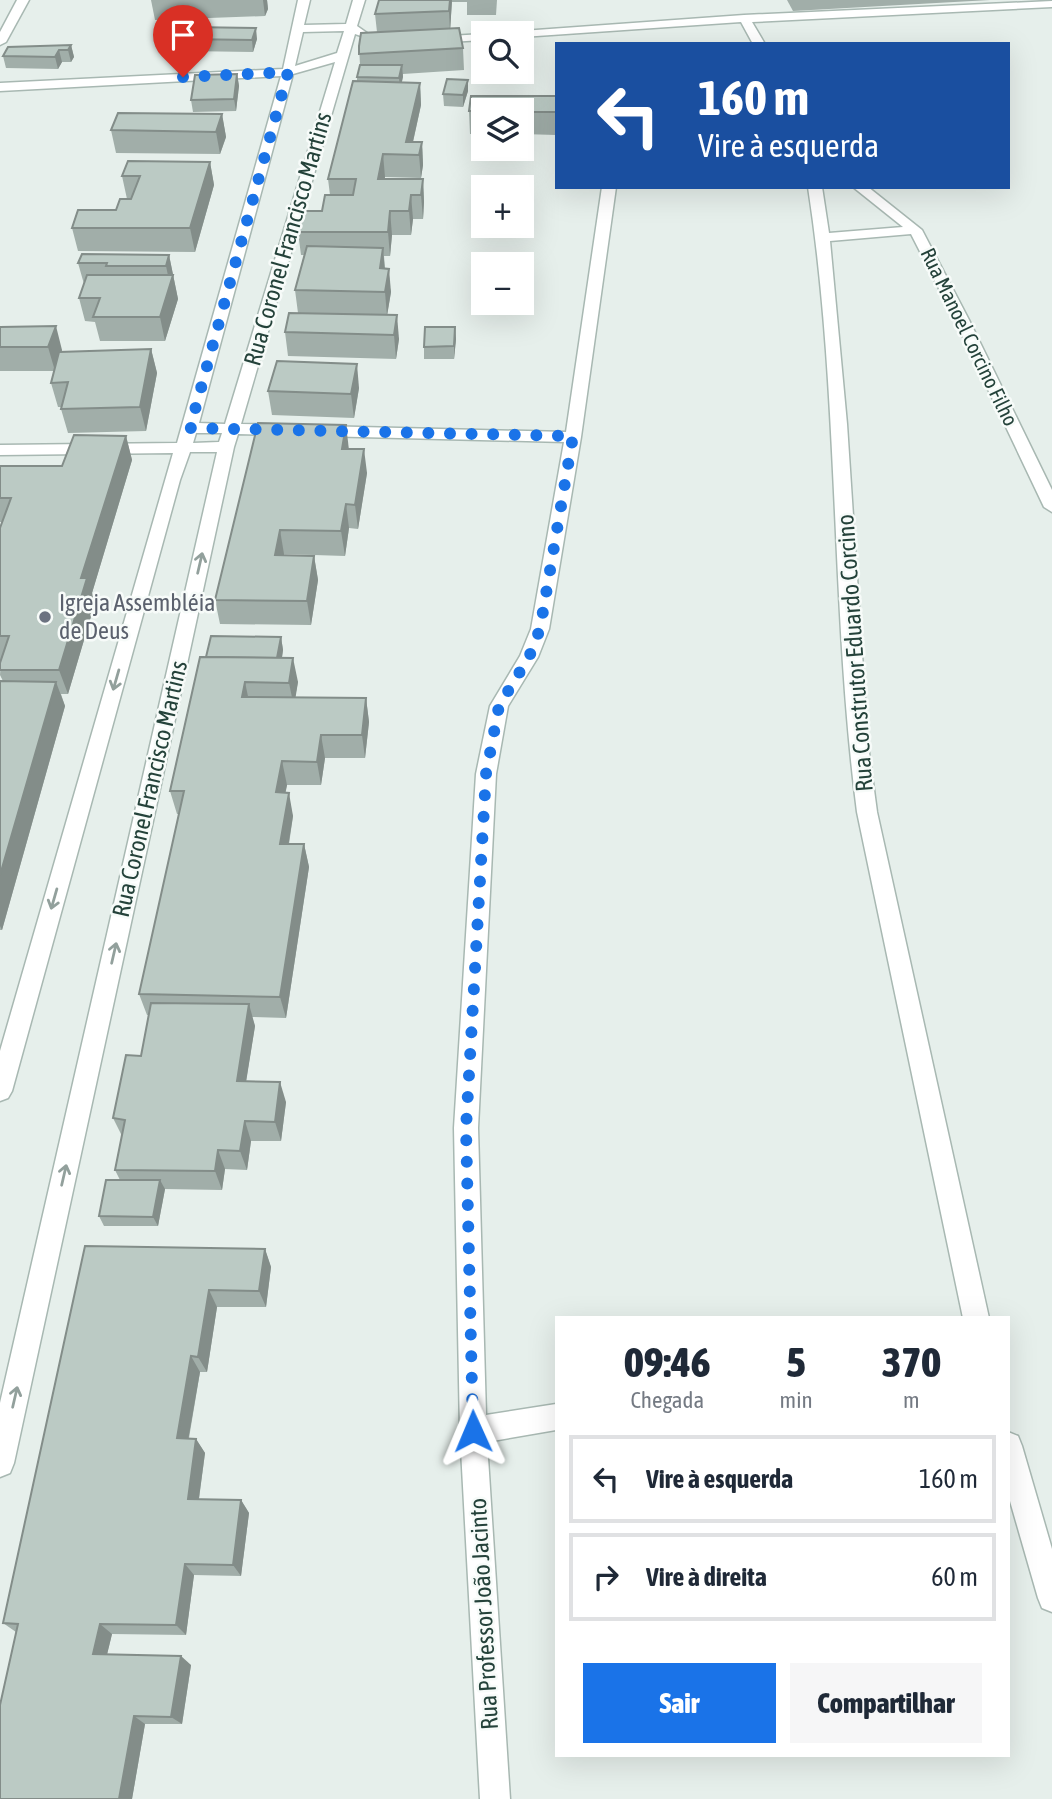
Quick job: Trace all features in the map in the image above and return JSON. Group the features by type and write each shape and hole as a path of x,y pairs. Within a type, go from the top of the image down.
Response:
{"street":[{"path":"0,42 23,0"},
{"name":"Rua Coronel Francisco Martins","path":"0,1091 168,494 190,428 288,72 304,0"},
{"name":"Rua Coronel Francisco Martins","path":"0,1463 229,438 359,0"},
{"path":"534,33 744,18 770,13 1052,4"},
{"path":"744,18 758,42"},
{"path":"297,29 349,27 370,37"},
{"path":"614,42 615,28"},
{"path":"419,41 471,38"},
{"path":"0,87 288,72 341,56"},
{"name":"Rua Professor João Jacinto","path":"495,1799 473,1431 466,1128 486,774 499,706 529,657 540,629 573,436 609,189"},
{"name":"Rua Construtor Eduardo Corcino","path":"815,189 823,237 839,424 859,758 898,965 976,1316"},
{"name":"Rua Manoel Corcino Filho","path":"862,189 915,230 962,320 1052,507"},
{"path":"823,237 915,230"},
{"path":"190,428 229,438"},
{"path":"0,450 183,447 229,438 573,436"},
{"path":"473,1431 555,1417"},
{"path":"1010,1453 1052,1598"}],"building":[{"path":"379,0 450,0 449,11 375,14"},
{"path":"189,27 256,28 252,40 184,39"},
{"path":"459,28 463,48 359,54 361,33"},
{"path":"71,45 68,50 59,50 55,57 3,56 8,47"},
{"path":"360,65 402,65 399,78 357,77"},
{"path":"237,74 234,99 191,100 195,75"},
{"path":"447,79 468,80 463,95 443,94"},
{"path":"353,81 420,83 406,142 422,142 419,155 383,154 378,179 423,179 421,195 411,195 409,211 390,211 388,232 298,232 302,211 322,211 325,195 353,195 356,179 328,179"},
{"path":"471,96 555,96 555,112 534,112 534,98 471,98 469,111"},
{"path":"118,113 222,114 216,132 111,130"},
{"path":"128,161 210,162 190,228 72,228 78,210 116,210 120,199 131,199 140,176 122,176"},
{"path":"307,246 383,248 380,268 389,269 385,292 295,290"},
{"path":"82,254 169,255 166,266 106,266 107,263 78,263"},
{"path":"87,275 173,275 160,317 93,317 100,298 79,298"},
{"path":"289,313 397,315 394,335 285,332"},
{"path":"56,326 48,347 0,347 0,327"},
{"path":"425,327 455,327 454,346 424,347"},
{"path":"151,349 140,407 61,409 68,382 51,383 59,352"},
{"path":"277,361 357,364 351,394 268,391"},
{"path":"258,423 346,425 342,449 364,449 355,505 346,504 341,531 280,530 275,555 314,556 307,601 215,600"},
{"path":"74,435 126,436 81,578 87,578 59,670 0,670 9,636 0,636 0,528 11,498 0,498 0,466 62,466"},
{"path":"211,636 281,637 277,658 206,657"},
{"path":"200,657 293,658 289,683 245,682 242,697 366,698 362,735 321,735 317,762 282,761 276,792 289,793 280,844 304,844 280,997 139,994 184,791 170,791"},
{"path":"0,681 56,682 0,875"},
{"path":"151,1003 249,1004 237,1081 280,1082 275,1122 245,1121 240,1151 218,1150 215,1171 115,1170 125,1120 113,1118 126,1055 141,1056"},
{"path":"106,1180 160,1180 153,1217 99,1216"},
{"path":"85,1246 265,1249 259,1291 209,1290 198,1357 191,1356 177,1438 196,1439 188,1499 241,1500 233,1565 185,1564 176,1625 100,1624 93,1654 181,1656 171,1717 134,1716 119,1799 0,1799 0,1705 18,1624 3,1623"}],"place":[{"name":"Igreja Assembléia de Deus","path":"45,617"}],"route":[{"path":"183,77 288,72 190,428 573,436 540,629 529,657 499,706 486,774 466,1128 473,1431"}]}
